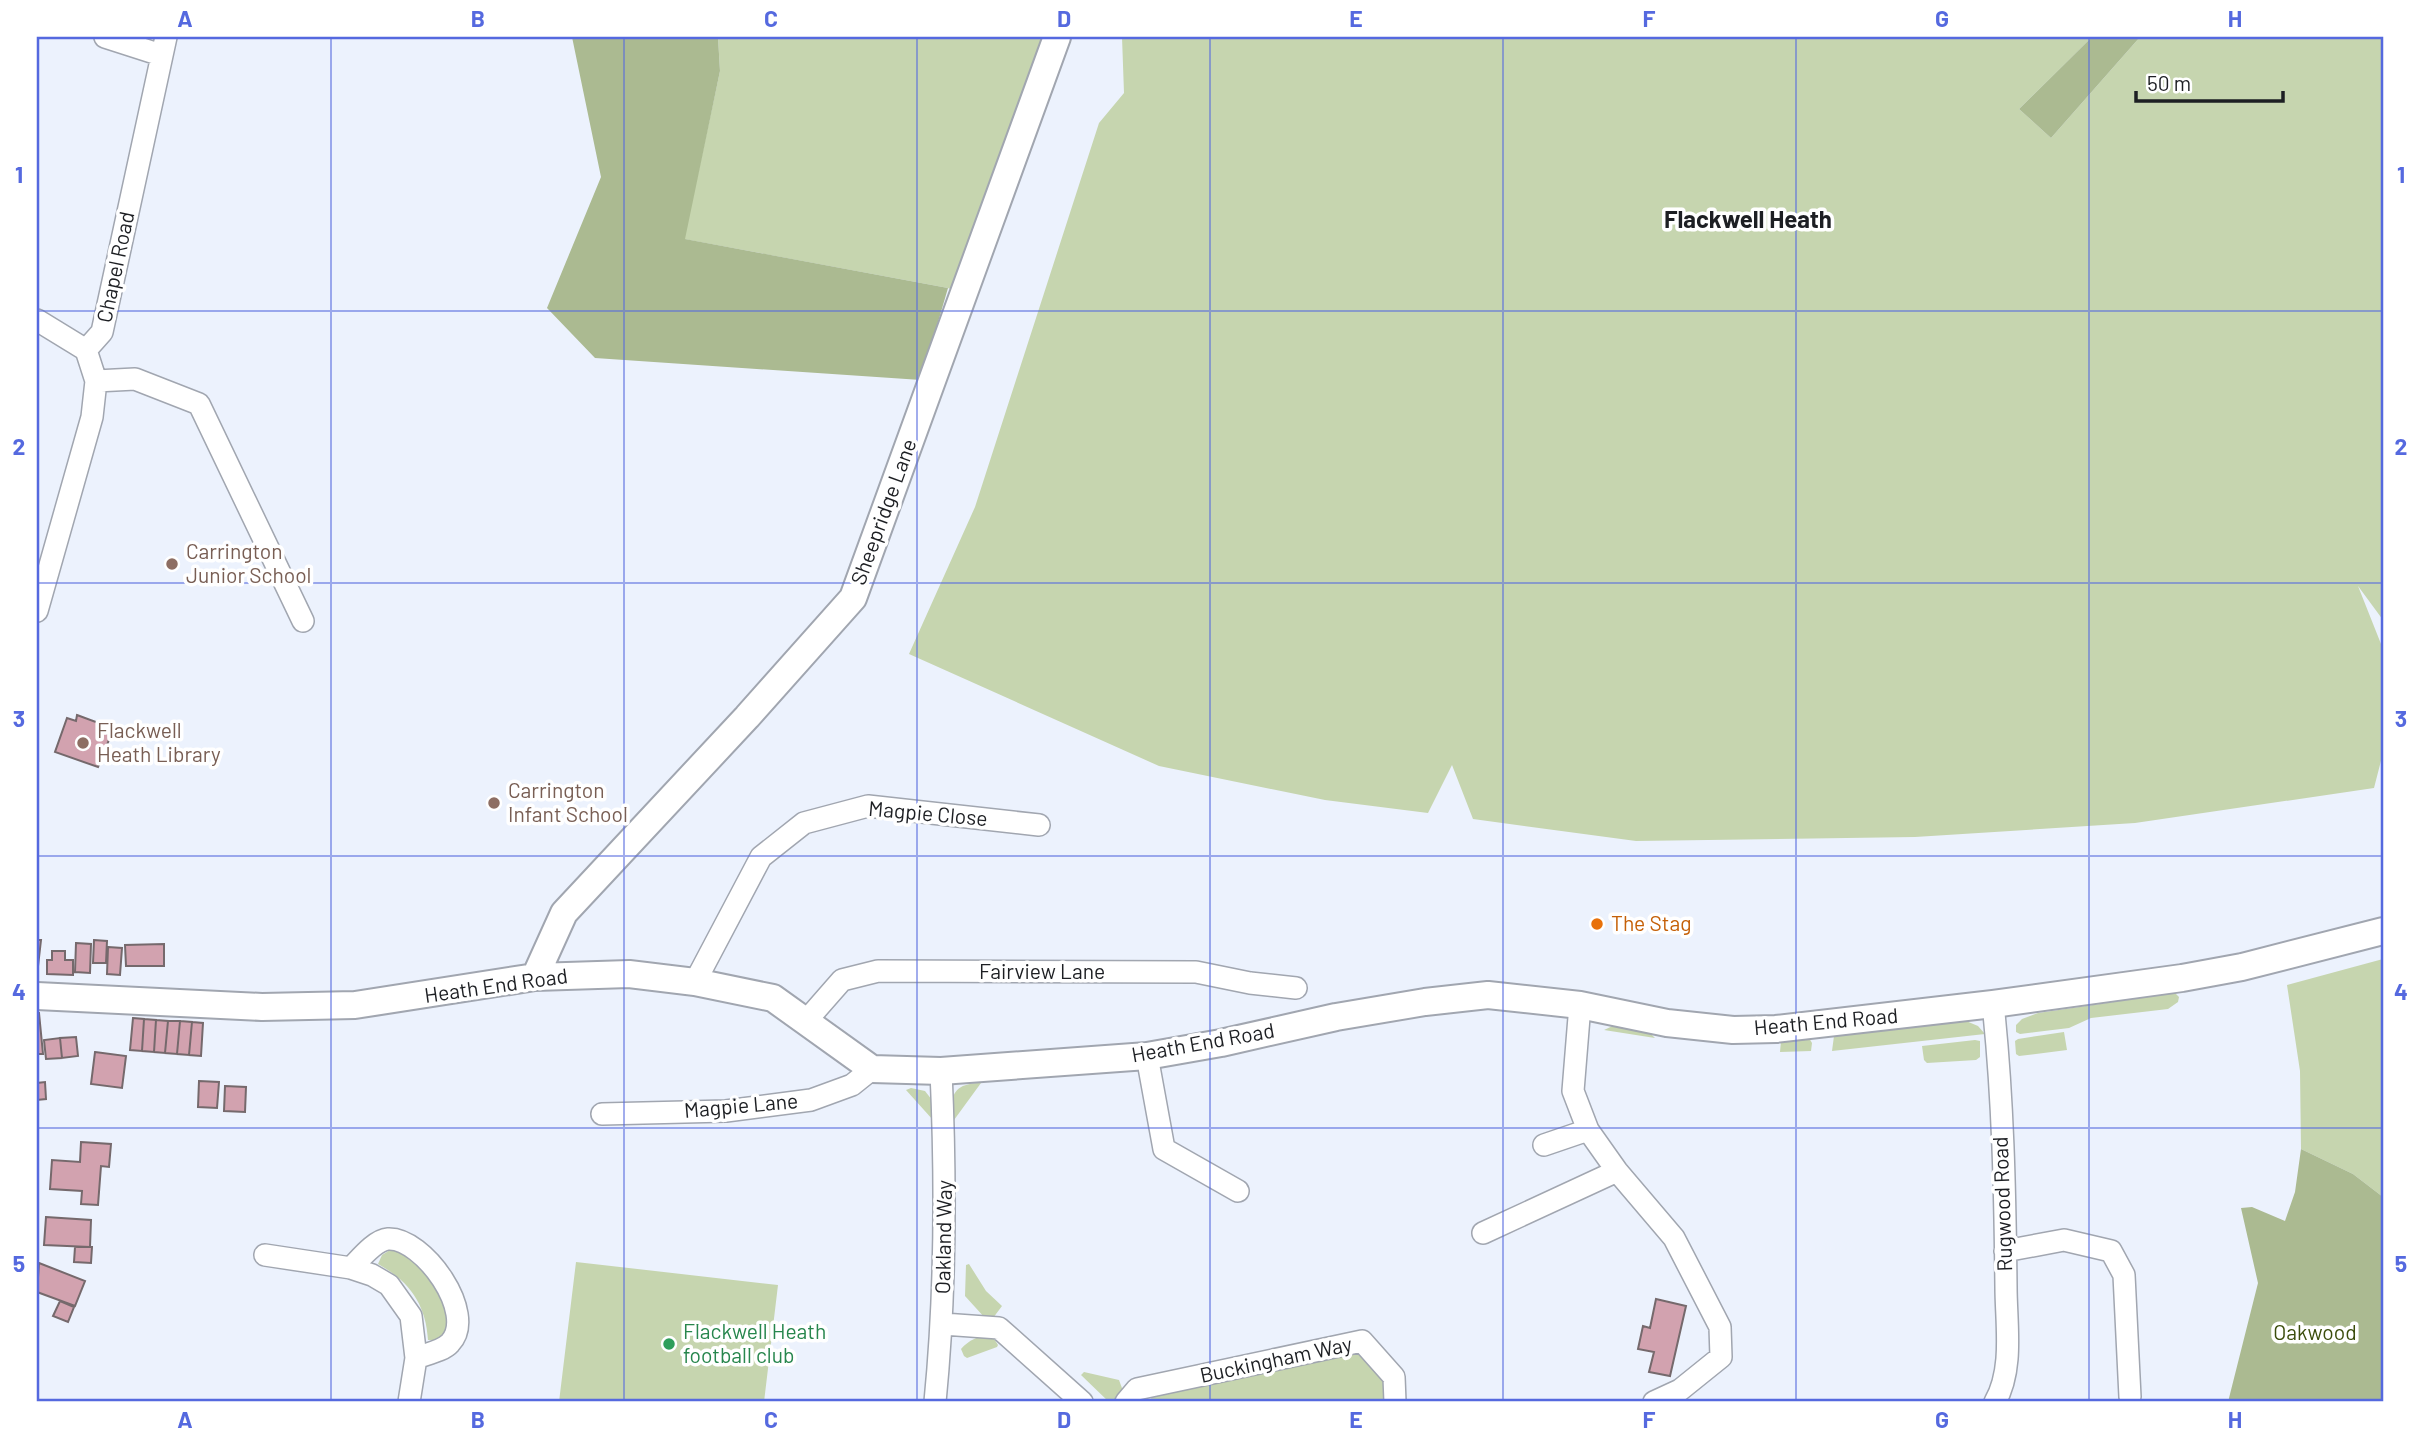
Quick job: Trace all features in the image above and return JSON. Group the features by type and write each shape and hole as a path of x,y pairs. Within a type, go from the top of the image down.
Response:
{"street":[{"path":"105,37 164,46"},
{"name":"Sheepridge Lane","path":"536,977 564,913 747,718 853,598 1057,37"},
{"name":"Chapel Road","path":"37,611 92,417 96,381 86,350 102,332 164,46"},
{"path":"37,320 86,350"},
{"path":"96,381 135,379 199,404 303,621"},
{"name":"Magpie Close","path":"695,982 761,857 804,823 868,806 1039,825"},
{"name":"Heath End Road","path":"37,996 262,1007 355,1005 536,977 629,974 695,982 773,998 872,1069 941,1070 1147,1056 1221,1043 1336,1017 1488,995 1580,1005 1667,1023 1755,1030 1776,1029 1993,1004 2182,978 2242,967 2383,931"},
{"name":"Fairview Lane","path":"807,1020 842,980 878,971 1196,972 1250,983 1296,988"},
{"name":"Rugwood Road","path":"1993,1004 1999,1060 2006,1251 2006,1369 1995,1402"},
{"path":"1580,1005 1573,1091 1588,1130 1617,1171 1674,1238 1720,1327 1721,1357 1680,1390 1654,1402"},
{"path":"1147,1056 1164,1149 1238,1191"},
{"name":"Magpie Lane","path":"603,1114 726,1111 811,1100 852,1085 872,1069"},
{"name":"Oakland Way","path":"935,1402 943,1324 945,1172 941,1070"},
{"path":"1544,1145 1588,1130"},
{"path":"1483,1233 1617,1171"},
{"path":"351,1268 385,1239 402,1240 421,1253 445,1283 458,1310 459,1328 450,1345 416,1358"},
{"path":"2006,1251 2064,1240 2111,1251 2124,1275 2130,1397"},
{"path":"265,1255 351,1268 372,1275 388,1286 411,1316 416,1358 410,1402"},
{"path":"943,1324 999,1328 1082,1402"},
{"name":"Buckingham Way","path":"1126,1402 1137,1389 1362,1341 1394,1377 1395,1402"}],"green space":[{"path":"572,37 718,37 720,71 685,239 948,288 921,380 595,358 547,308 601,177"},
{"path":"718,37 1043,37 956,291 684,239 720,71"},
{"path":"1122,37 2092,37 2019,109 2051,138 2140,37 2383,37 2383,620 2358,586 2383,649 2383,753 2374,788 2135,823 1915,837 1636,841 1473,819 1452,765 1428,813 1325,800 1159,766 909,654 975,507 1099,123 1124,93"},
{"path":"2092,37 2140,37 2051,138 2019,109"},
{"path":"2383,959 2383,1197 2353,1174 2301,1149 2300,1071 2287,985"},
{"path":"2175,993 2179,997 2178,1002 2168,1009 2091,1018 2069,1028 2020,1034 2016,1032 2016,1025 2022,1019 2038,1013"},
{"path":"1959,1018 1978,1026 1985,1034 1832,1051 1837,1033"},
{"path":"1617,1024 1646,1029 1655,1038 1604,1030"},
{"path":"2064,1032 2067,1050 2019,1056 2016,1054 2015,1041 2018,1039"},
{"path":"1809,1038 1812,1043 1811,1051 1780,1052 1781,1041"},
{"path":"1980,1041 1980,1057 1976,1060 1927,1063 1924,1060 1922,1046"},
{"path":"981,1083 954,1120 952,1104 955,1092 965,1085"},
{"path":"911,1088 925,1091 932,1100 933,1120 906,1090"},
{"name":"Oakwood","path":"2301,1149 2353,1174 2383,1197 2383,1402 2228,1402 2258,1283 2241,1208 2252,1207 2285,1221 2295,1192"},
{"path":"401,1249 418,1262 442,1298 448,1322 446,1332 438,1340 428,1340 424,1315 407,1286 378,1264 382,1255 390,1250"},
{"name":"Flackwell Heath football club","path":"576,1262 778,1285 764,1402 559,1402"},
{"path":"969,1264 986,1291 1002,1306 993,1318 985,1318 965,1296 966,1265"},
{"path":"991,1334 997,1347 967,1358 964,1356 961,1349 967,1343"},
{"path":"1351,1352 1369,1352 1379,1359 1393,1402 1147,1402 1155,1395"},
{"path":"1084,1372 1119,1380 1126,1399 1109,1402 1081,1375"}],"building":[{"name":"Flackwell Heath Library","path":"77,715 104,725 101,731 111,735 98,767 55,752 67,718 76,721"},
{"path":"37,940 41,940 37,975"},
{"path":"94,940 107,941 106,963 93,963"},
{"path":"76,943 91,944 90,973 75,972"},
{"path":"164,944 164,966 126,966 125,945"},
{"path":"108,947 122,948 120,975 107,974"},
{"path":"52,951 65,951 65,960 73,960 73,975 47,974 47,960 52,960"},
{"path":"39,1013 43,1054 37,1054"},
{"path":"133,1018 144,1019 142,1051 130,1050"},
{"path":"144,1019 156,1020 154,1052 142,1051"},
{"path":"156,1020 168,1021 165,1053 154,1052"},
{"path":"168,1021 180,1021 177,1054 165,1053"},
{"path":"180,1021 192,1022 189,1055 177,1054"},
{"path":"192,1022 203,1023 201,1056 189,1055"},
{"path":"76,1037 78,1056 62,1058 60,1038"},
{"path":"60,1038 62,1058 46,1059 44,1040"},
{"path":"95,1052 126,1056 122,1088 91,1084"},
{"path":"199,1081 219,1082 217,1108 198,1107"},
{"path":"45,1082 46,1099 37,1100 37,1083"},
{"path":"225,1086 246,1087 245,1112 224,1111"},
{"path":"81,1142 111,1144 109,1167 101,1166 98,1205 81,1204 82,1191 50,1189 52,1160 80,1162"},
{"path":"46,1217 91,1220 90,1247 44,1245"},
{"path":"75,1247 92,1247 91,1263 74,1262"},
{"path":"39,1263 85,1281 75,1306 37,1292"},
{"path":"1656,1299 1686,1306 1670,1376 1649,1372 1654,1352 1638,1349 1643,1326 1650,1328"},
{"path":"60,1301 74,1307 68,1322 53,1316"}],"place":[{"name":"Carrington Junior School","path":"172,564"},
{"name":"Flackwell Heath Library","path":"83,743"},
{"name":"Carrington Infant School","path":"494,803"},
{"name":"The Stag","path":"1597,924"},
{"name":"Flackwell Heath football club","path":"669,1344"}],"district":[{"name":"Flackwell Heath","path":"1748,220"}]}
